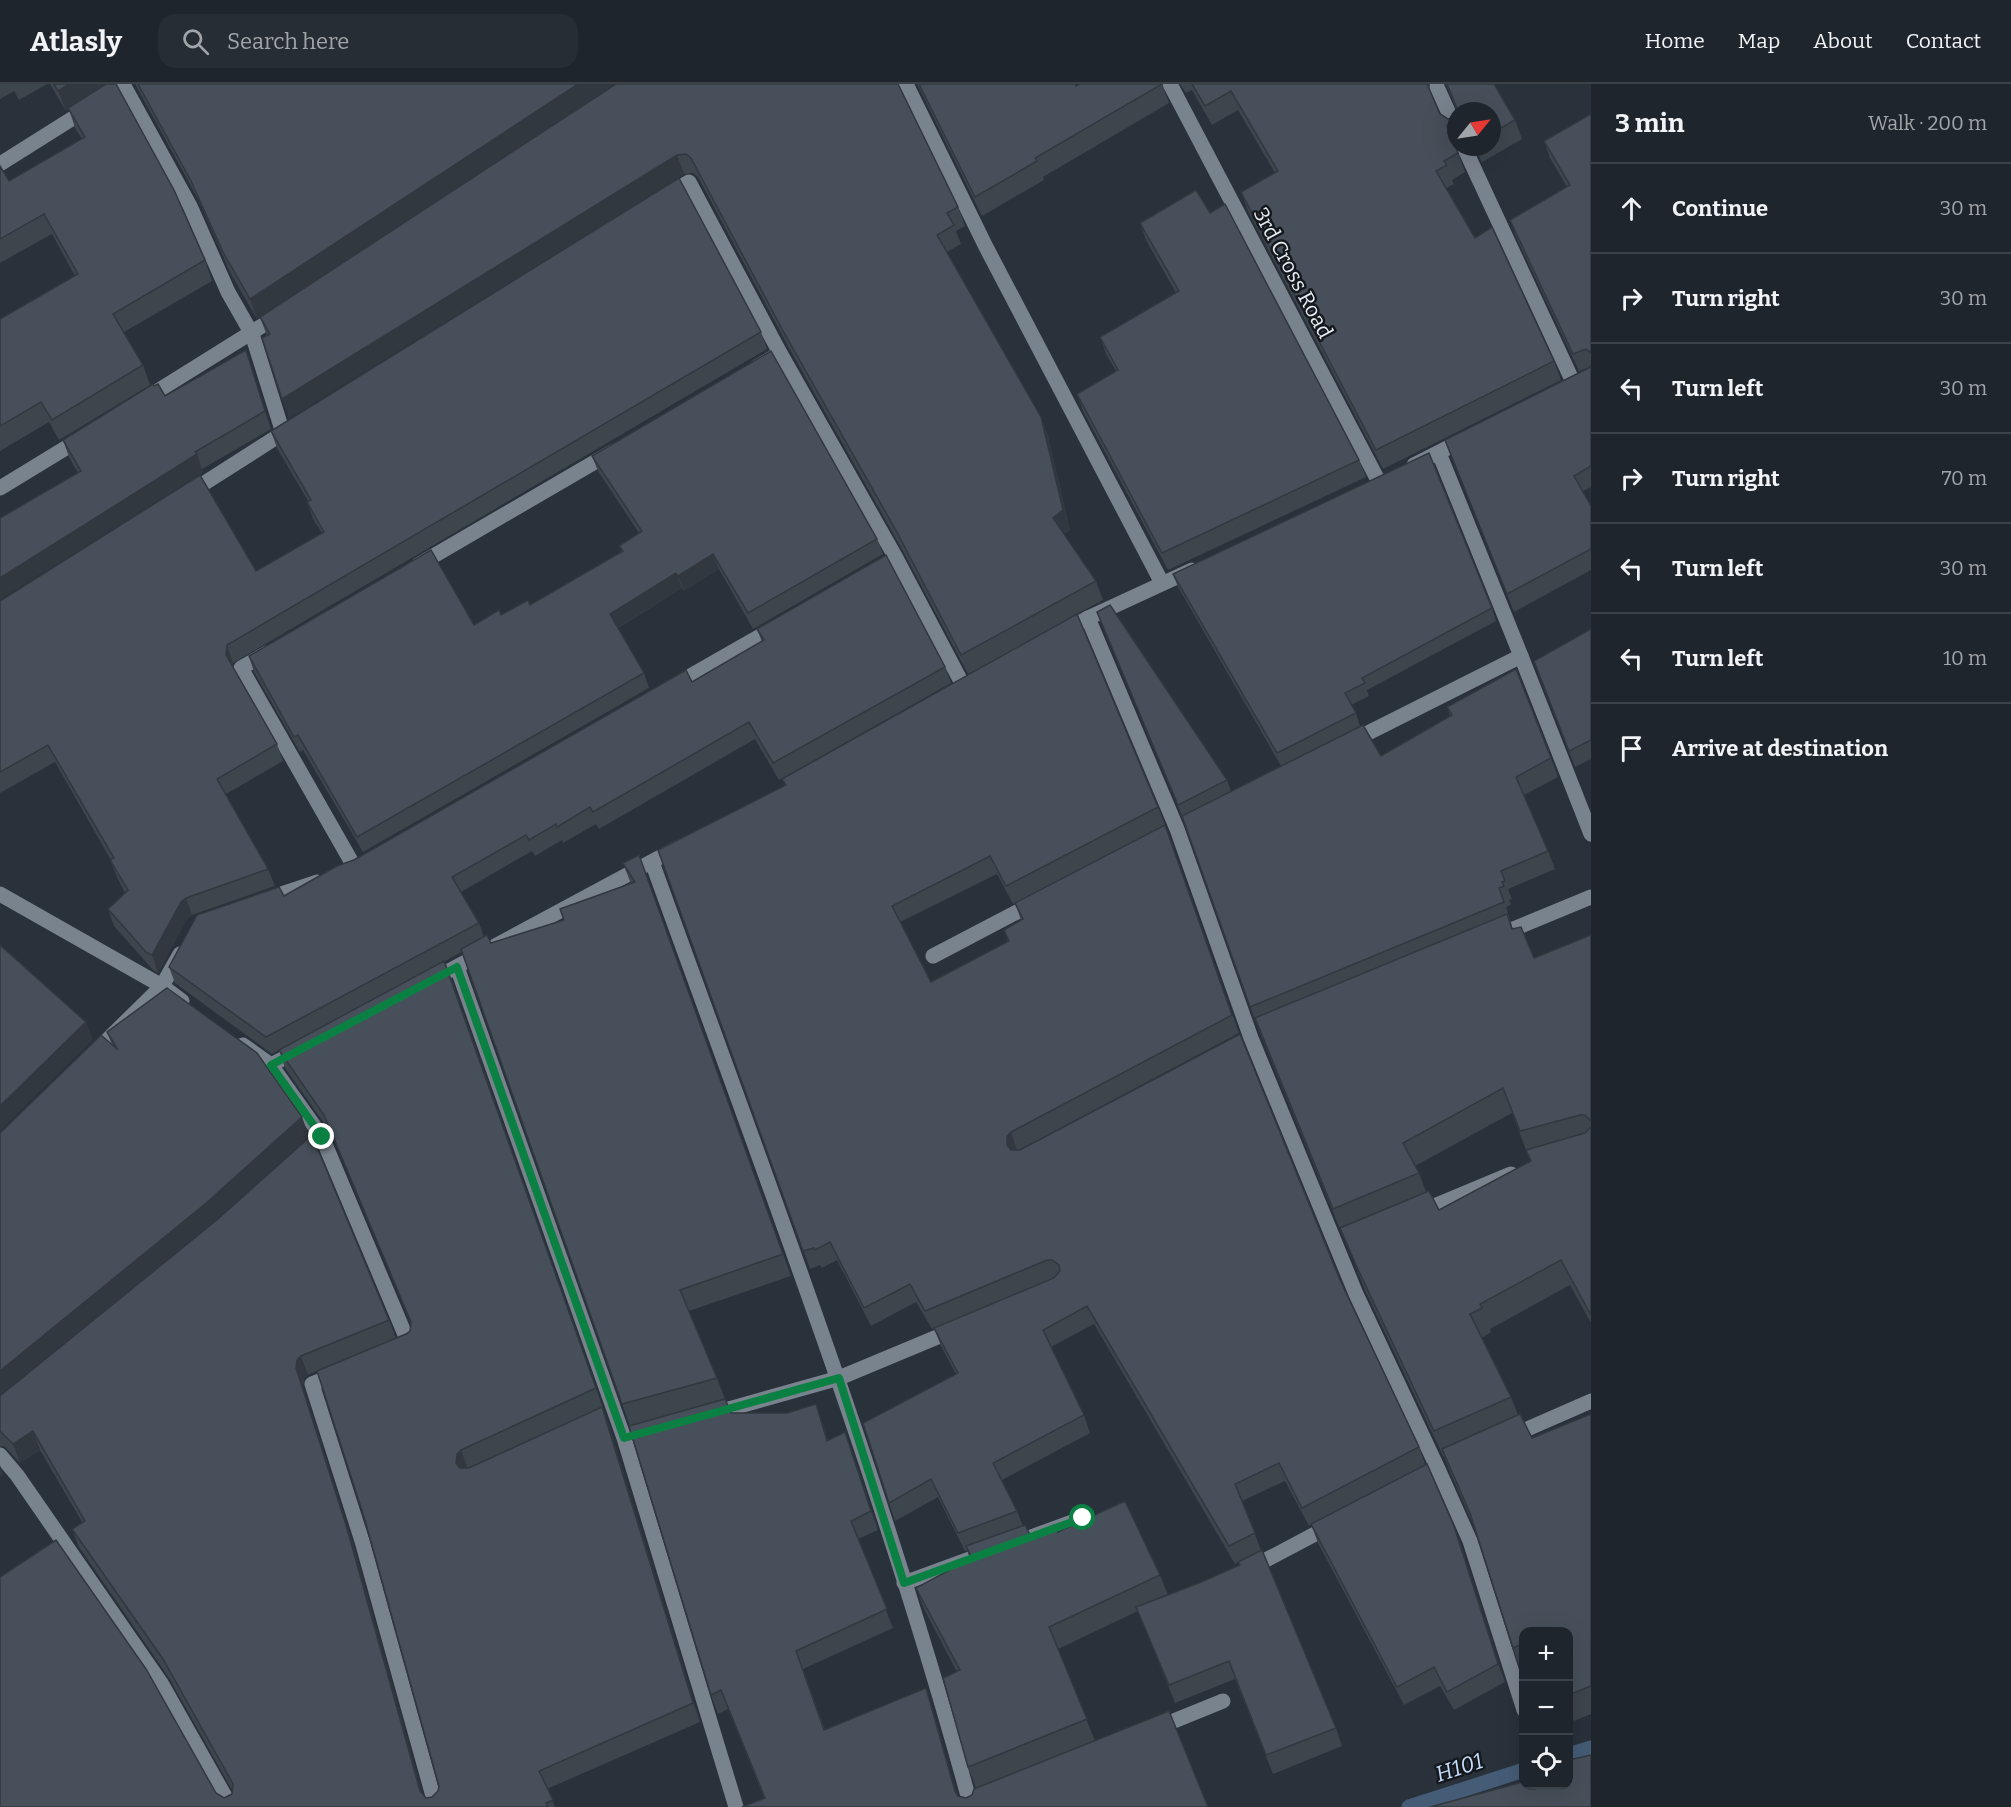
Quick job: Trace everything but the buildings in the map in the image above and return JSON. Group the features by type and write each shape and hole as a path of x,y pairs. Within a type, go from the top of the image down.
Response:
{"street":[{"path":"906,84 986,247 1162,583"},
{"name":"3rd Cross Road","path":"1170,84 1384,479 1439,453"},
{"path":"1437,87 1447,109"},
{"path":"0,164 117,90 190,206 228,292 252,334 288,430 172,503"},
{"path":"1468,156 1569,386 1591,376"},
{"path":"649,207 689,182 891,561 964,687"},
{"path":"131,408 291,308"},
{"path":"749,371 780,353"},
{"path":"1480,431 1439,453 1591,834"},
{"path":"0,488 91,433"},
{"path":"409,571 625,444"},
{"path":"1047,641 1088,618 1206,563"},
{"path":"657,695 792,617"},
{"path":"1088,618 1177,829 1251,1038 1342,1245 1356,1294 1470,1541 1519,1694"},
{"path":"249,905 350,870 240,668 282,644"},
{"path":"1333,751 1521,656"},
{"path":"416,988 693,839"},
{"path":"652,862 839,1378 974,1802"},
{"path":"0,894 162,986 198,1012"},
{"path":"933,956 1050,895"},
{"path":"1481,942 1591,897"},
{"path":"85,1062 162,986 185,945"},
{"path":"457,967 610,1414 630,1437 736,1807"},
{"path":"234,1038 271,1065 322,1137 409,1344 387,1353"},
{"path":"271,1065 312,1043"},
{"path":"304,1152 322,1137"},
{"path":"1412,1215 1529,1166"},
{"path":"692,1419 839,1378 970,1323"},
{"path":"355,1366 312,1384 362,1541 436,1807"},
{"path":"1493,1445 1591,1401"},
{"path":"0,1455 17,1474 161,1683 231,1807"},
{"path":"904,1583 1083,1518"},
{"path":"1241,1573 1345,1518"},
{"path":"1135,1736 1223,1701"}],"waterway":[{"name":"H101","path":"1573,1753 1591,1748"},
{"name":"H101","path":"1409,1807 1519,1772"}],"route":[{"path":"322,1137 271,1065 457,967 624,1438 839,1378 904,1583 1083,1518"}]}
